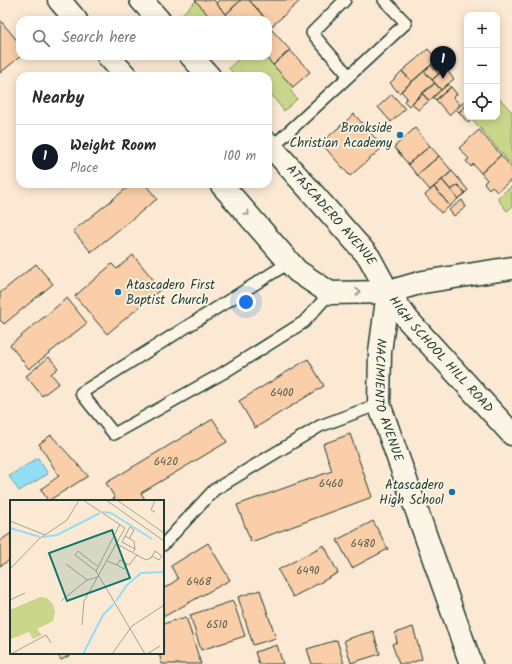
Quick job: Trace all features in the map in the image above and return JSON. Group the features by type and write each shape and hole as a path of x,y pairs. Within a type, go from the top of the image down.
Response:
{"street":[{"path":"59,0 73,16"},
{"path":"112,60 122,72"},
{"path":"195,60 205,72"},
{"name":"ATASCADERO AVENUE","path":"272,147 369,257 388,292"},
{"path":"225,188 297,271 330,293 388,292 423,282 512,268"},
{"name":"NACIMIENTO AVENUE","path":"388,292 380,352 379,404 472,664"},
{"name":"HIGH SCHOOL HILL ROAD","path":"388,292 408,320 512,434"}],"lane":[{"path":"345,0 312,33 349,76"},
{"path":"272,143 406,24 384,0"},
{"path":"290,262 81,393 114,434 222,373 304,322 330,293"},
{"path":"164,544 214,490 320,426 379,404"}],"green space":[{"path":"196,1 209,16 182,16 181,15"},
{"path":"238,60 269,60 293,87 290,90 297,99 284,111 272,95 272,72 232,72 229,68"},
{"path":"500,99 512,112 512,165 473,120 500,120"},
{"path":"512,186 512,207 507,211 497,198"}],"water":[{"path":"38,458 48,474 19,491 9,476"}],"building":[{"path":"195,0 214,0 228,16 209,16"},
{"path":"219,0 241,0 226,14 216,3"},
{"path":"241,0 249,0 263,15 228,16 226,14"},
{"path":"249,0 301,0 272,26 272,16 263,16"},
{"path":"0,20 16,39 16,60 0,73"},
{"path":"272,30 290,50 273,65 269,60 272,60"},
{"path":"428,49 437,60 412,82 402,71"},
{"path":"290,50 310,72 293,87 273,65"},
{"path":"437,60 445,68 439,74 431,65"},
{"path":"431,65 439,74 432,80 424,71"},
{"path":"445,68 454,79 441,90 432,80"},
{"path":"402,71 412,82 399,93 390,83"},
{"path":"424,71 435,83 409,106 404,101 407,98 401,91"},
{"path":"435,83 441,90 429,101 422,93"},
{"path":"448,84 451,87 436,100 433,97"},
{"path":"451,87 457,94 453,97 460,105 449,115 436,100"},
{"path":"422,93 429,101 418,110 412,103"},
{"path":"392,94 405,109 391,122 378,107"},
{"path":"464,102 464,108 459,112 456,109"},
{"path":"464,108 464,118 459,112"},
{"path":"354,114 383,147 350,176 321,143"},
{"path":"415,128 430,146 408,164 394,147"},
{"path":"479,130 501,155 481,173 473,164 471,167 466,161 469,159 459,148"},
{"path":"430,146 439,156 417,175 408,164"},
{"path":"501,155 512,168 512,179 497,192 492,186 489,189 484,183 487,180 481,173"},
{"path":"439,156 452,171 430,190 417,175"},
{"path":"452,171 468,190 465,193 458,185 451,190 442,180"},
{"path":"442,180 458,199 450,206 434,187"},
{"path":"458,185 465,193 458,199 451,190"},
{"path":"434,187 450,206 441,213 425,195"},
{"path":"127,188 148,188 157,199 91,252 73,231"},
{"path":"462,200 466,207 454,216 449,210"},
{"name":"Atascadero First Baptist Church","path":"133,255 161,289 107,334 75,296 112,264 117,269"},
{"path":"36,264 53,284 4,324 0,320 0,293"},
{"path":"67,298 87,323 29,369 10,345"},
{"path":"49,357 58,368 51,374 59,383 42,396 26,376"},
{"path":"308,359 324,386 255,428 239,401"},
{"path":"213,419 227,442 141,493 145,500 111,500 115,498 106,483"},
{"path":"350,434 372,497 251,542 237,505 332,471 323,444"},
{"path":"51,435 88,476 47,500 41,489 59,476 39,444"},
{"path":"373,521 388,549 352,568 337,540"},
{"path":"10,534 10,560 0,566 0,541"},
{"path":"208,543 230,580 164,616 164,586 165,588 178,579 171,566"},
{"path":"324,545 338,573 293,597 278,570"},
{"path":"260,590 276,638 253,645 238,597"},
{"path":"233,601 245,636 201,650 190,615"},
{"path":"186,617 201,664 162,664 159,654 164,654 164,624"},
{"path":"413,627 422,659 408,664 399,664 392,644 397,642 395,633"},
{"path":"373,631 380,654 351,663 344,640"},
{"path":"337,640 344,664 312,664 307,649"},
{"path":"277,645 283,664 259,664 255,652"},
{"path":"58,654 72,654 61,660"}],"place":[{"name":"Weight Room","path":"443,79"},
{"name":"Brookside Christian Academy","path":"400,135"},
{"name":"Atascadero First Baptist Church","path":"118,292"},
{"name":"Atascadero High School","path":"452,492"}]}
